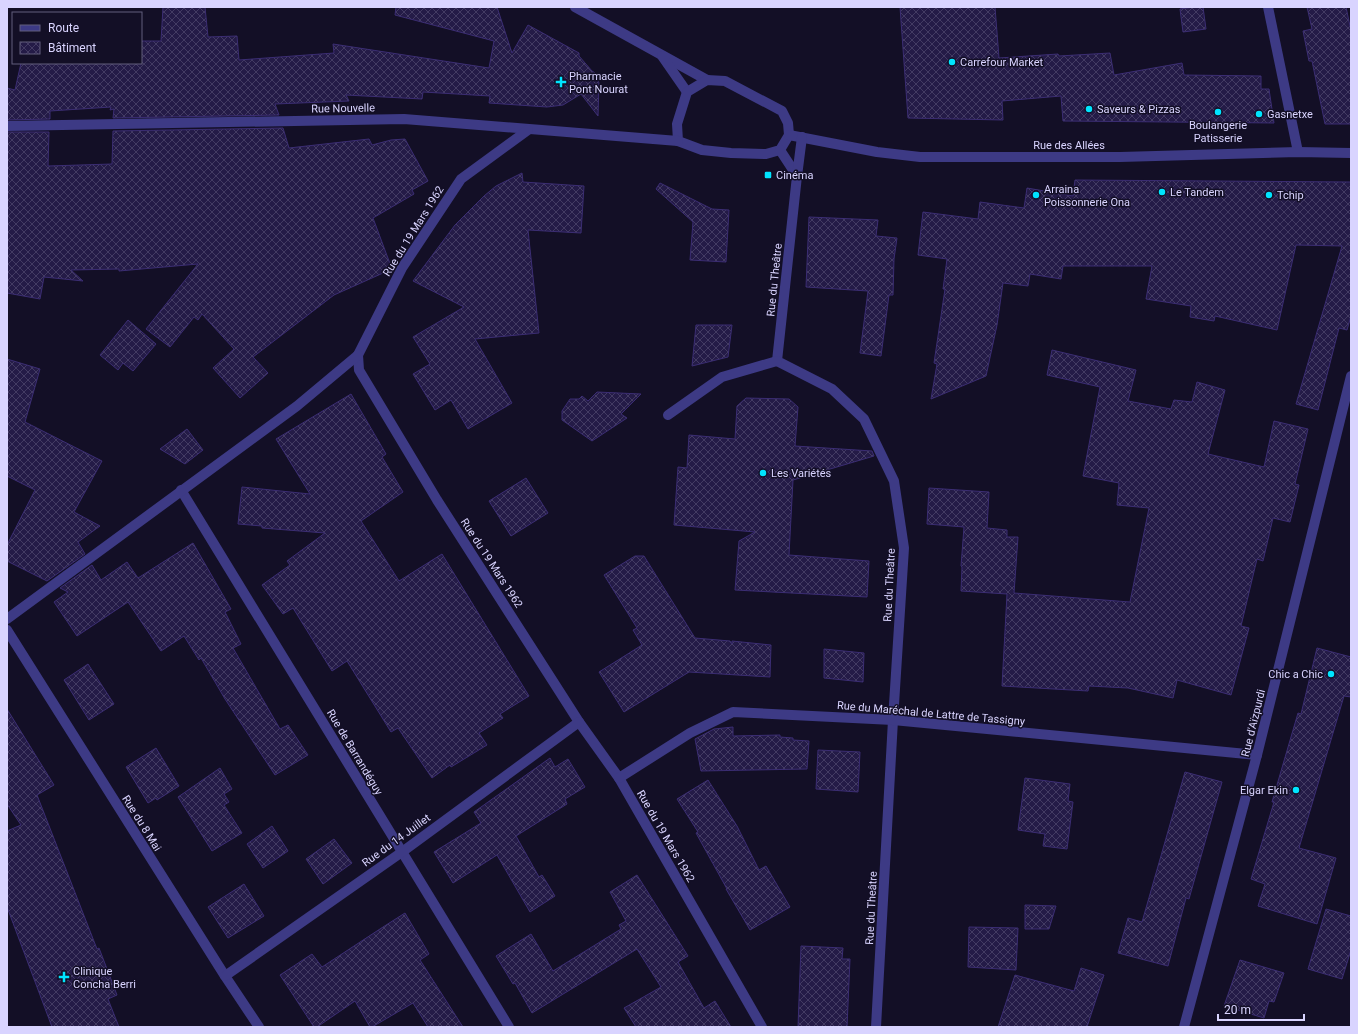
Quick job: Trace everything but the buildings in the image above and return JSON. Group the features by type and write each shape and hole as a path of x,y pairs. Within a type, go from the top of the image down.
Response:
{"street":[{"path":"575,7 707,80 725,81 782,111 788,123 789,135 780,150 797,176"},
{"path":"1268,7 1298,152"},
{"path":"661,54 687,92"},
{"path":"678,141 677,124 687,92 707,80"},
{"name":"Rue Nouvelle","path":"7,126 404,119 678,141 702,150 731,153 766,154 780,150"},
{"name":"Rue du 19 Mars 1962","path":"528,130 460,179 402,268 358,355 359,370 438,500 579,722 620,778 762,1027"},
{"name":"Rue des Allées","path":"789,135 877,152 920,156 1120,156 1298,152 1351,153"},
{"name":"Rue du Theâtre","path":"802,137 777,361 832,389 864,418 894,481 904,548 876,1027"},
{"path":"7,619 297,406 358,355"},
{"path":"668,415 722,378 777,361"},
{"name":"Rue d'Aïzpurdi","path":"1184,1027 1257,755 1351,376"},
{"name":"Rue de Barrandéguy","path":"181,490 509,1027"},
{"name":"Rue du 8 Mai","path":"7,630 224,976 259,1027"},
{"name":"Rue du Maréchal de Lattre de Tassigny","path":"620,778 690,733 733,712 893,720 1257,755"},
{"name":"Rue du 14 Juillet","path":"224,976 402,852 579,722"}],"place":[{"name":"Carrefour Market","path":"952,62"},
{"name":"Pharmacie Pont Nourat","path":"561,82"},
{"name":"Saveurs & Pizzas","path":"1089,109"},
{"name":"Boulangerie Patisserie","path":"1218,112"},
{"name":"Gasnetxe","path":"1259,114"},
{"name":"Cinéma","path":"768,175"},
{"name":"Le Tandem","path":"1162,192"},
{"name":"Arraina Poissonnerie Ona","path":"1036,195"},
{"name":"Tchip","path":"1269,195"},
{"name":"Les Variétés","path":"763,473"},
{"name":"Chic a Chic","path":"1331,674"},
{"name":"Elgar Ekin","path":"1296,790"},
{"name":"Clinique Concha Berri","path":"64,977"}]}
